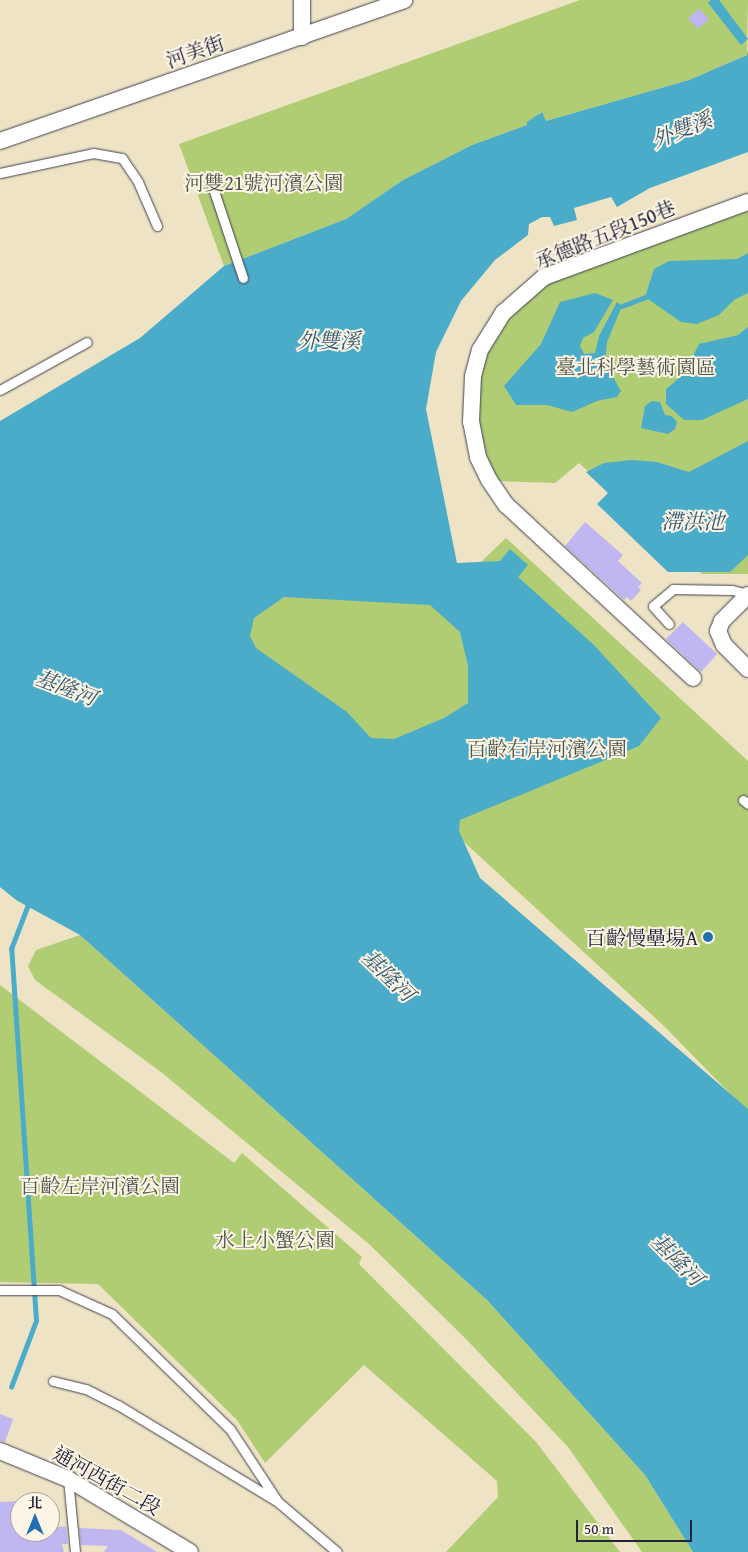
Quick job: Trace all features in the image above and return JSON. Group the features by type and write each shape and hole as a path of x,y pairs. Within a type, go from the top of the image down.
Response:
{"street":[{"path":"302,0 302,37"},
{"name":"河美街","path":"0,141 404,0"},
{"name":"承德路五段150巷","path":"693,678 506,505 489,480 478,457 471,422 473,376 480,350 498,319 521,294 544,277 748,202"},
{"path":"748,594 722,620 718,631 724,645 748,669"},
{"name":"通河西街二段","path":"0,1451 68,1479 190,1552"}],"lane":[{"path":"0,173 93,153 122,158 138,182 158,226"},
{"path":"212,185 243,278"},
{"path":"0,390 87,342"},
{"path":"669,624 654,606 673,589 732,590 748,594"},
{"path":"0,1290 59,1290 112,1314 230,1429 278,1502"},
{"path":"53,1381 86,1389 118,1405 278,1502 337,1552"},
{"path":"68,1479 76,1552"}],"green space":[{"name":"河雙21號河濱公園","path":"580,0 748,0 747,55 689,80 546,121 541,112 527,125 472,145 403,180 346,219 224,266 179,144"},
{"name":"臺北科學藝術園區","path":"748,205 748,574 702,574 579,463 555,483 497,481 483,446 476,404 486,352 516,304 553,276"},
{"name":"百齡右岸河濱公園","path":"506,538 748,761 748,1112 664,1026 240,636 260,609 289,588 463,579"},
{"path":"80,935 487,1300 645,1475 693,1552 642,1552 568,1447 466,1339 369,1244 161,1072 35,980 28,966 36,950"},
{"name":"百齡左岸河濱公園","path":"0,985 234,1163 242,1153 362,1257 359,1264 536,1442 620,1552 446,1552 498,1497 497,1481 364,1365 265,1463 237,1420 98,1284 0,1282"}],"water":[{"path":"711,0 719,0 748,39 741,45 708,3"},
{"path":"748,50 748,152 650,188 617,207 611,197 574,208 577,220 554,226 550,217 542,217 529,224 528,235 495,260 461,301 436,352 426,409 457,563 500,561 510,549 528,565 518,577 594,645 661,718 639,746 460,820 459,831 480,878 748,1109 748,1552 693,1552 645,1475 487,1300 80,935 16,900 0,887 0,421 140,338 224,266 346,219 403,180 472,145 527,125 527,122 542,112 546,121 689,80 747,55","holes":["284,597 430,605 460,632 468,666 468,703 444,718 394,739 371,738 347,712 256,648 250,636 254,618"]},
{"path":"748,253 748,293 734,300 719,315 697,324 681,322 645,297 654,269 669,261 737,259"},
{"path":"595,293 613,300 594,332 583,338 580,346 584,354 595,353 599,336 617,302 622,306 607,342 605,363 621,391 617,397 597,401 572,412 547,405 516,405 504,386 541,344 560,302"},
{"path":"748,327 748,399 702,420 684,420 666,404 666,389 684,374 699,344 738,335"},
{"path":"652,401 660,402 665,415 672,416 677,422 675,429 668,434 641,428 645,406"},
{"name":"滯洪池","path":"748,441 748,555 730,572 668,572 597,504 608,493 586,472 604,463 632,460 657,462 689,472"}],"building":[{"path":"699,9 709,19 698,29 688,18"},
{"path":"585,522 623,555 618,561 642,583 638,587 641,590 631,601 627,597 624,600 565,546"},
{"path":"683,622 717,654 701,672 666,639"},
{"path":"0,1414 13,1419 5,1442 0,1441"},
{"path":"0,1502 10,1502 10,1542 60,1542 60,1527 66,1527 68,1544 62,1544 64,1552 0,1552"},
{"path":"79,1528 121,1530 157,1552 104,1552 108,1546 81,1545"}],"waterway":[{"path":"622,306 650,295"},
{"path":"11,1387 36,1321 11,949 29,902"}],"place":[{"name":"百齡慢壘場A","path":"708,937"}],"water label":[{"name":"外雙溪","path":"682,130"},
{"name":"外雙溪","path":"329,341"},
{"name":"基隆河","path":"66,688"},
{"name":"基隆河","path":"388,976"},
{"name":"基隆河","path":"677,1260"}],"park label":[{"name":"水上小蟹公園","path":"275,1239"}]}
